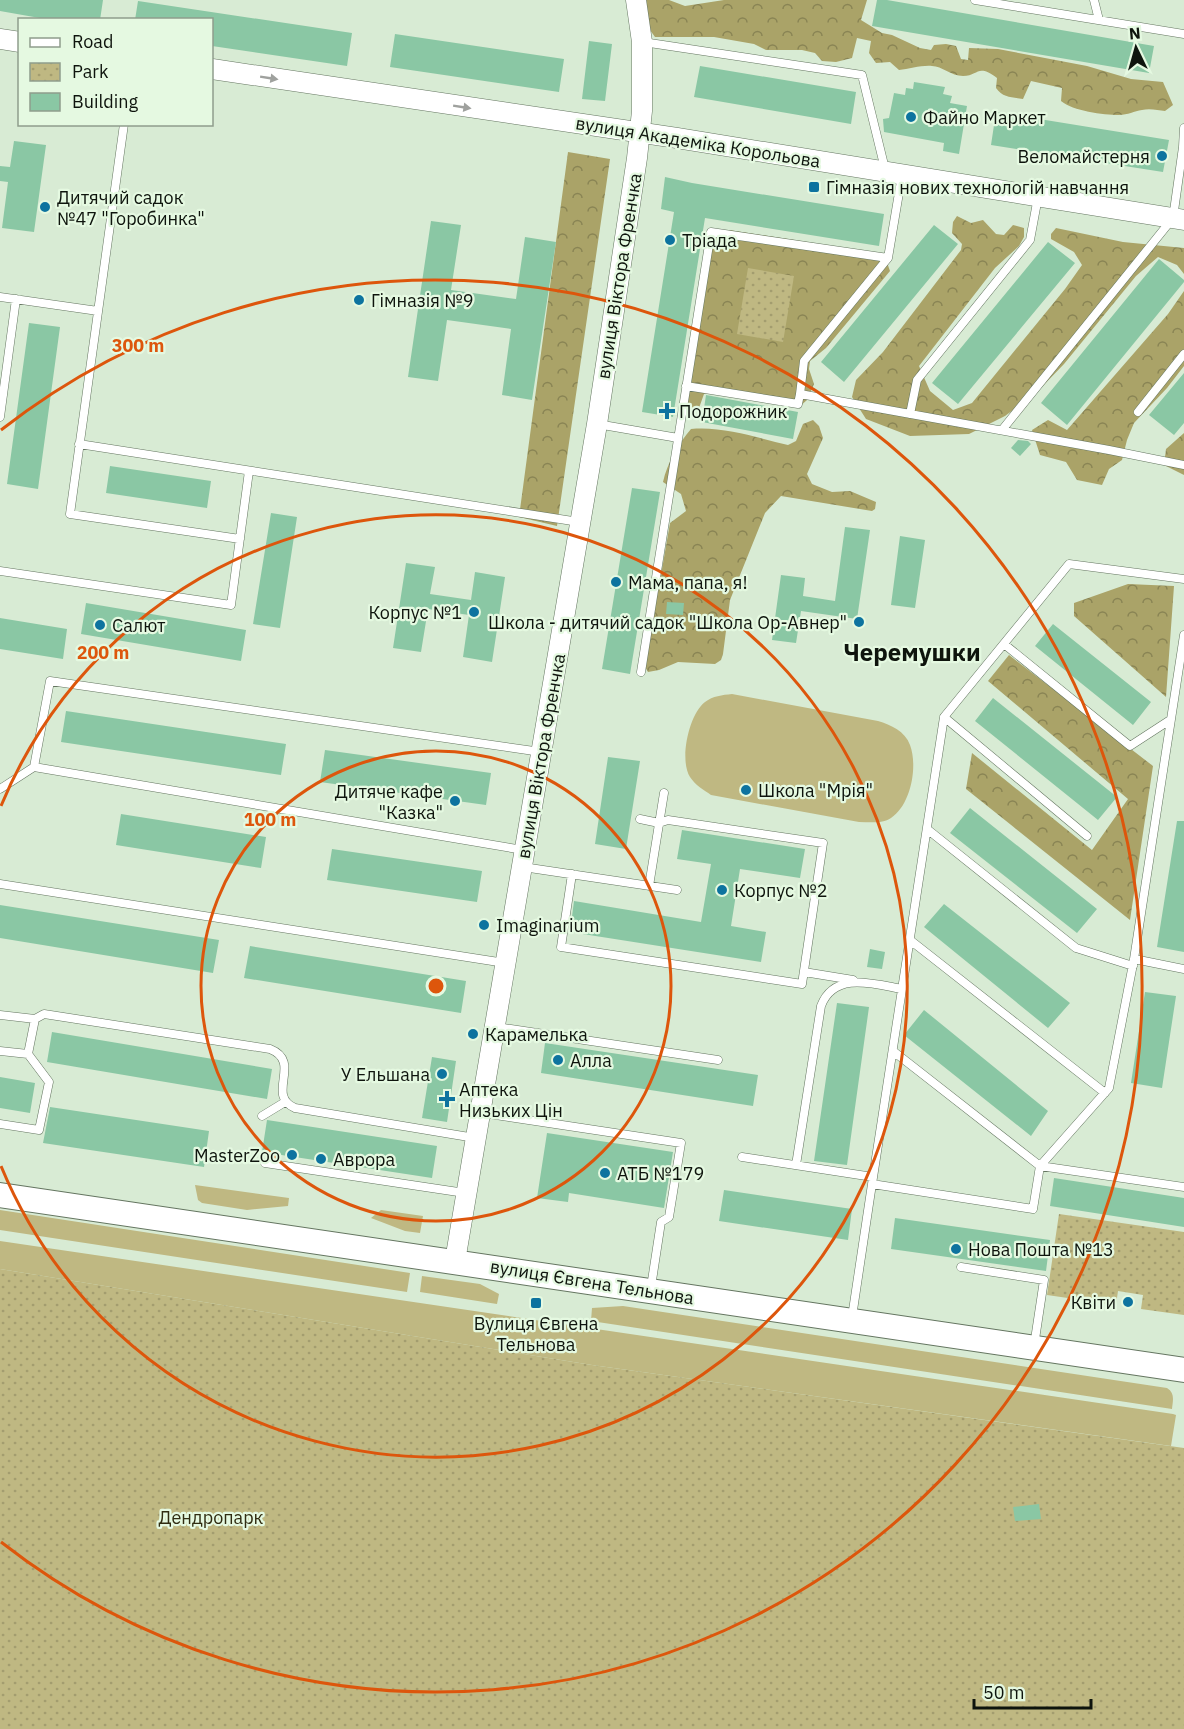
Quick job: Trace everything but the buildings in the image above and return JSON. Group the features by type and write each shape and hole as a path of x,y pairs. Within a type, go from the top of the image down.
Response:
{"main road":[{"name":"вулиця Євгена Тельнова","path":"0,1195 1184,1370"}],"street":[{"name":"вулиця Віктора Френчка","path":"455,1261 597,424 640,134 642,42 636,0"},
{"path":"0,39 18,42"},
{"name":"вулиця Академіка Корольова","path":"213,69 894,172 1178,219"}],"lane":[{"path":"975,0 1184,34"},
{"path":"1094,0 1098,20"},
{"path":"642,42 862,75 894,172 888,258 804,361 798,404 687,386"},
{"path":"124,126 70,514 240,539"},
{"path":"1002,430 1178,219 1184,128"},
{"path":"910,414 917,380 1030,240 1038,196"},
{"path":"641,672 711,232 888,258"},
{"path":"0,297 98,311"},
{"path":"0,417 16,299"},
{"path":"1138,412 1184,354"},
{"path":"800,394 1184,465"},
{"path":"597,424 678,438"},
{"path":"79,444 580,523"},
{"path":"0,572 231,605 249,471"},
{"path":"851,1321 944,717 1069,564 1184,579"},
{"path":"742,1157 1033,1209 1040,1166 1109,1088 1134,963 1184,635"},
{"path":"1004,644 1130,746 1170,720"},
{"path":"34,767 50,681 541,752"},
{"path":"944,717 1087,836"},
{"path":"0,789 34,767 523,858 572,874 677,890"},
{"path":"649,886 664,793"},
{"path":"572,874 561,947 802,984 823,843 668,820 659,823 640,819"},
{"path":"927,829 1076,948 1134,963 1184,969"},
{"path":"0,884 506,963"},
{"path":"910,940 1105,1094"},
{"path":"804,972 902,989"},
{"path":"796,1165 821,1005 832,989 857,981"},
{"path":"0,1015 35,1019 44,1014 270,1049 282,1057 285,1064 282,1092 285,1102 295,1108 476,1138"},
{"path":"28,1054 35,1019"},
{"path":"495,1026 718,1060"},
{"path":"0,1051 28,1054 49,1082 39,1130 0,1124"},
{"path":"893,1051 1040,1166 1184,1187"},
{"path":"262,1116 285,1102"},
{"path":"481,1112 681,1143 669,1217 661,1222 650,1292"},
{"path":"265,1163 466,1193"},
{"path":"961,1267 1044,1280 1034,1348"}],"green space":[{"path":"646,0 669,0 685,6 724,0 867,0 861,20 882,33 892,35 920,48 931,50 934,45 956,46 961,59 968,60 969,48 998,49 1087,66 1131,79 1163,82 1173,105 1165,111 1148,109 1119,115 1097,113 1080,110 1061,101 1062,88 1031,81 1023,99 1011,97 996,88 997,78 986,71 963,76 936,66 899,70 890,62 876,63 869,53 871,41 857,38 852,58 836,62 822,61 815,53 802,50 766,50 754,44 714,37 655,37 650,30"},
{"path":"568,152 610,159 557,526 519,517"},
{"path":"957,216 971,223 983,220 996,234 1004,235 1013,225 1024,228 1024,237 1019,246 995,268 919,366 930,391 953,410 972,403 1082,265 1074,252 1051,239 1051,234 1056,228 1123,242 1184,248 1184,274 1177,265 1158,257 1136,276 1064,364 1038,391 1005,416 969,434 910,436 866,419 852,397 856,380 883,352 961,250 962,244 952,233 953,222"},
{"path":"729,230 884,254 890,271 826,348 810,361 809,369 814,384 807,400 798,408 709,392 704,394 699,408 687,411 680,403 689,352 703,302 703,254 713,238"},
{"path":"748,268 794,276 783,342 737,334"},
{"path":"1184,291 1184,366 1134,423 1122,460 1109,469 1102,485 1077,480 1066,462 1040,455 1032,430 1048,420 1067,430 1168,314"},
{"path":"813,420 819,426 823,438 807,474 812,484 832,492 850,491 876,502 875,509 872,511 781,496 765,513 730,600 721,660 715,664 678,662 648,672 639,657 658,592 670,523 686,511 681,494 663,482 670,461 678,447 691,429 715,429 740,433 788,445 796,441 803,424"},
{"path":"1184,433 1184,475 1164,465 1166,449"},
{"path":"1128,584 1174,586 1166,697 1074,616 1074,603"},
{"path":"1009,655 1153,766 1130,920 966,789 972,753 1092,850 1128,799 988,681"},
{"path":"732,694 878,721 897,729 908,740 913,763 911,784 904,804 887,820 859,822 711,795 690,777 685,760 687,738 694,716 705,702 714,697"},
{"path":"195,1185 289,1198 288,1206 247,1210 202,1203 198,1200"},
{"path":"0,1210 410,1273 407,1292 0,1230"},
{"path":"381,1210 423,1216 420,1233 405,1231 371,1218"},
{"path":"1059,1214 1184,1232 1184,1315 1141,1309 1143,1295 1118,1291 1116,1305 1047,1295"},
{"path":"0,1241 1173,1414 1176,1415 1171,1446 592,1365 0,1269"},
{"name":"Дендропарк","path":"0,1269 592,1365 1184,1448 1184,1729 0,1729"},
{"path":"422,1276 480,1284 499,1294 497,1304 420,1292"},
{"path":"623,1306 1167,1388 1172,1394 1172,1409 591,1321 592,1308"}],"place":[{"name":"Файно Маркет","path":"911,117"},
{"name":"Веломайстерня","path":"1162,156"},
{"name":"Гімназія нових технологій навчання","path":"814,187"},
{"name":"Дитячий садок №47 \"Горобинка\"","path":"45,207"},
{"name":"Тріада","path":"670,240"},
{"name":"Гімназія №9","path":"359,300"},
{"name":"Подорожник","path":"667,411"},
{"name":"Мама, папа, я!","path":"616,582"},
{"name":"Корпус №1","path":"474,612"},
{"name":"Школа - дитячий садок \"Школа Ор-Авнер\"","path":"859,622"},
{"name":"Салют","path":"100,625"},
{"name":"Школа \"Мрія\"","path":"746,790"},
{"name":"Дитяче кафе \"Казка\"","path":"455,801"},
{"name":"Корпус №2","path":"722,890"},
{"name":"Imaginarium","path":"484,925"},
{"name":"Карамелька","path":"473,1034"},
{"name":"Алла","path":"558,1060"},
{"name":"У Ельшана","path":"442,1074"},
{"name":"Аптека Низьких Цін","path":"447,1099"},
{"name":"MasterZoo","path":"292,1155"},
{"name":"Аврора","path":"321,1159"},
{"name":"АТБ №179","path":"605,1173"},
{"name":"Нова Пошта №13","path":"956,1249"},
{"name":"Квіти","path":"1128,1302"},
{"name":"Вулиця Євгена Тельнова","path":"536,1303"}],"district":[{"name":"Черемушки","path":"912,652"}]}
